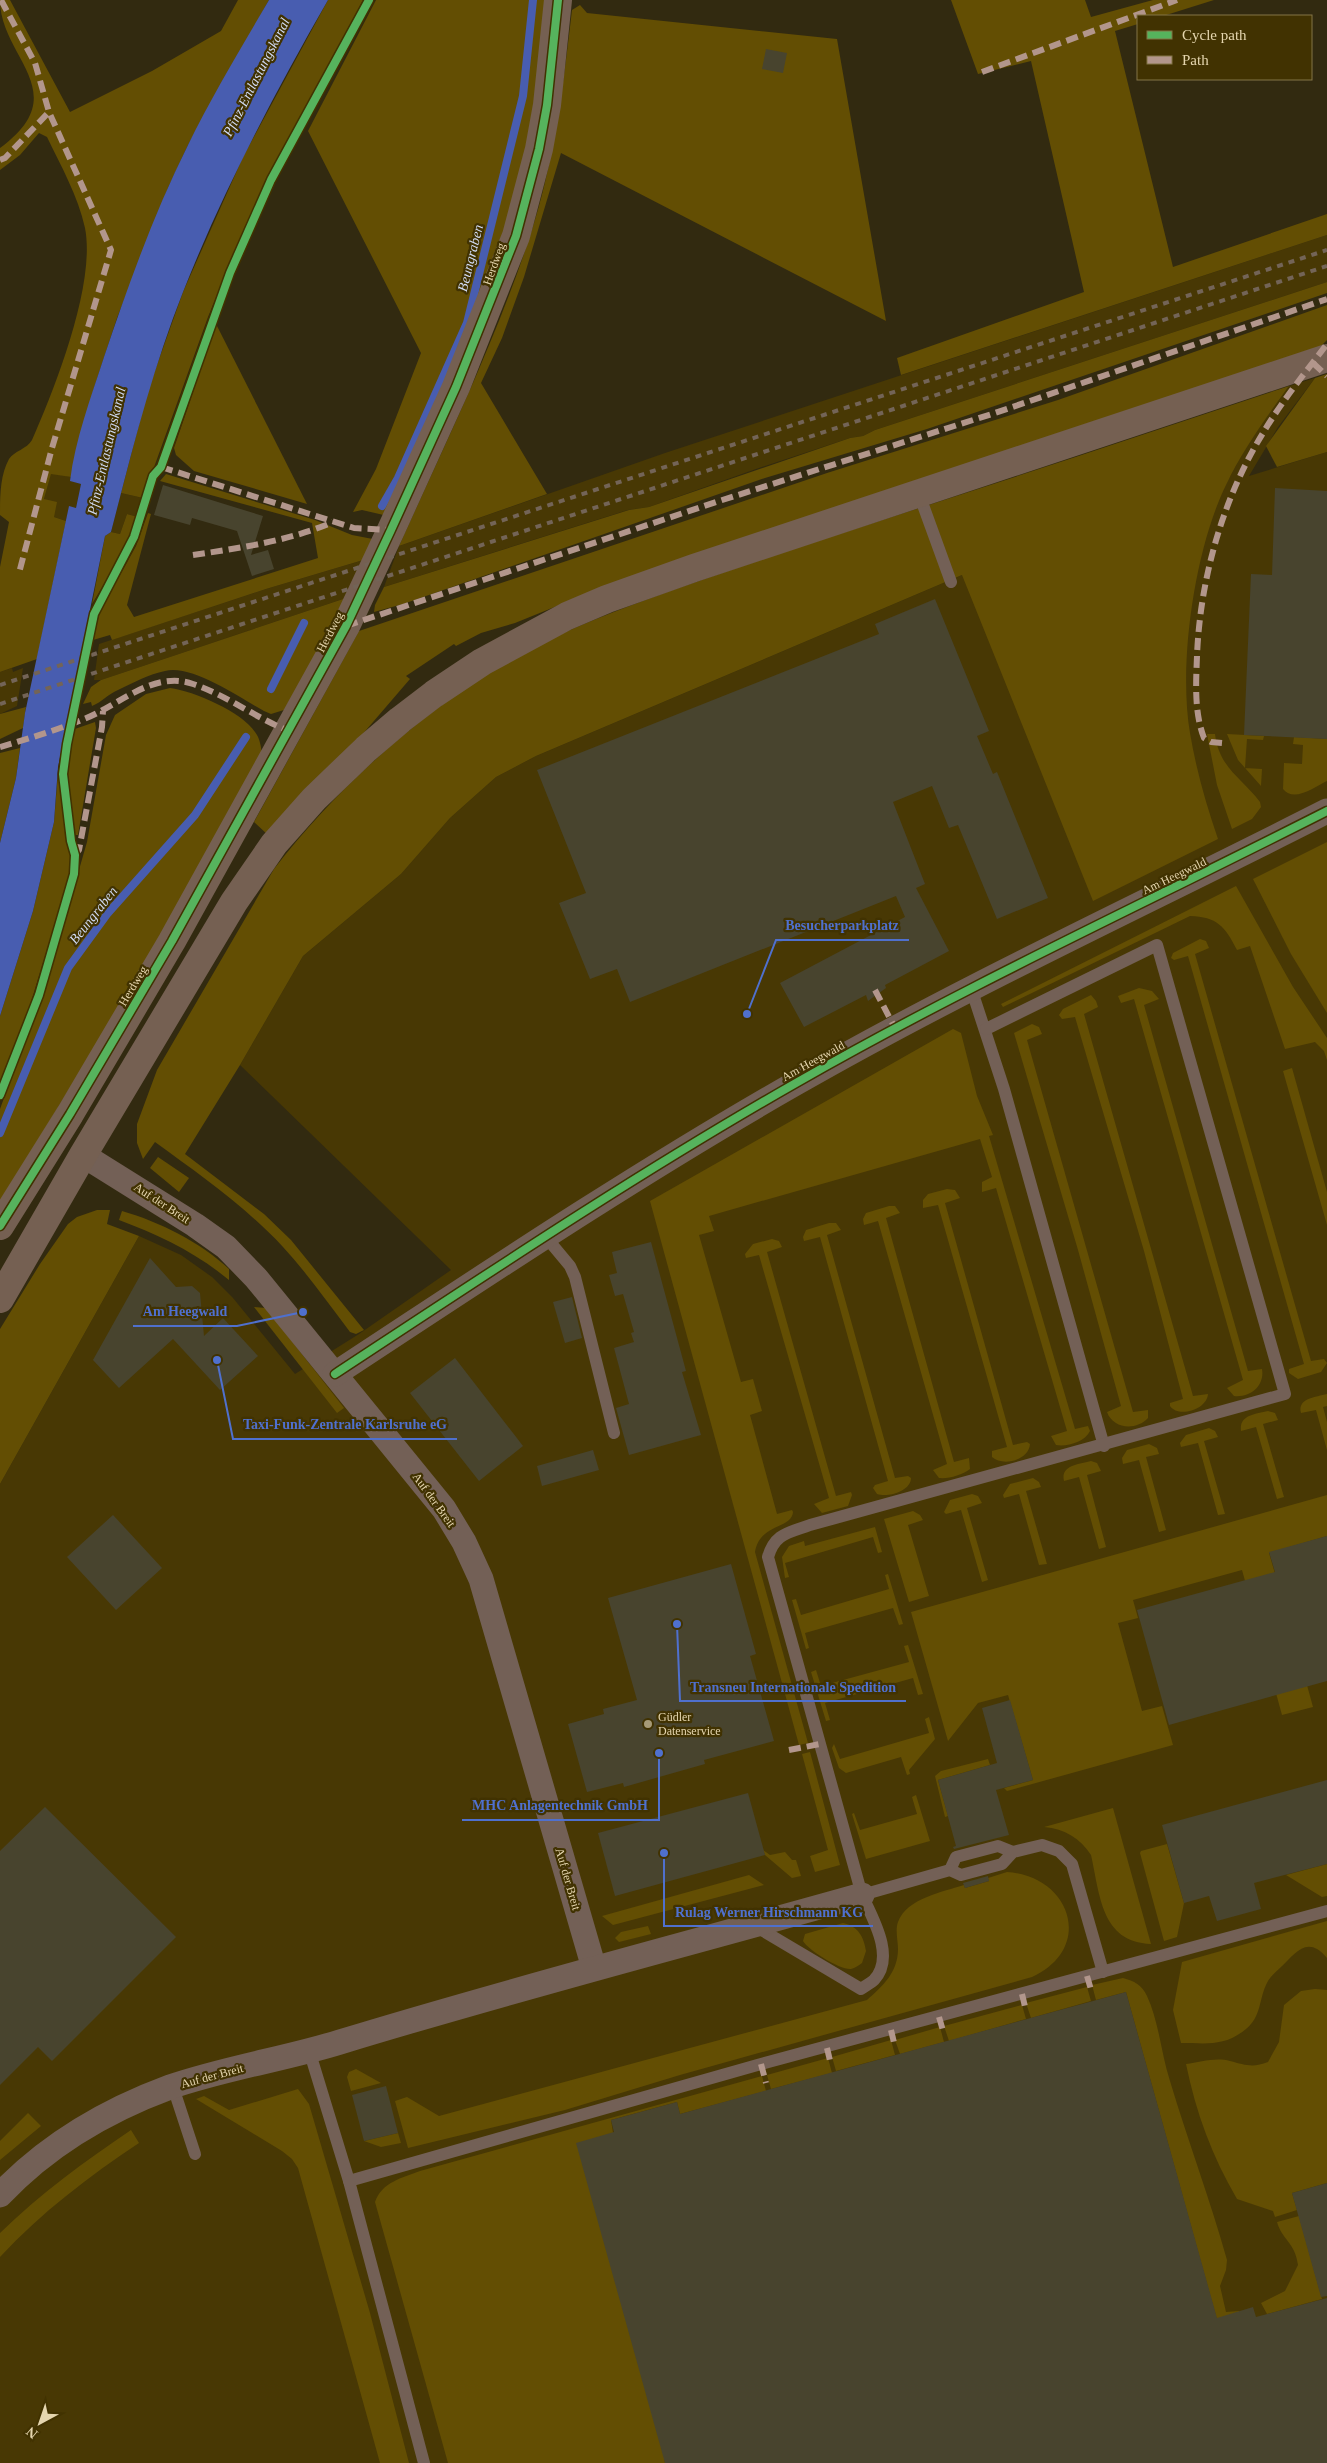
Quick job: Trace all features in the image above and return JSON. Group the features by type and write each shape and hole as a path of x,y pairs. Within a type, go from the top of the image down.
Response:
{"main road":[{"name":"Herdweg","path":"0,1226 70,1114 177,933 346,626 396,521 466,363 516,236 539,150 547,105 558,0"},
{"path":"0,1300 82,1155 234,902 274,844 339,773 434,694 482,662 535,632 599,602 694,568 1327,358"}],"street":[{"name":"Am Heegwald","path":"335,1374 590,1207 795,1084 970,988 1234,859 1327,811"},
{"name":"Auf der Breit","path":"82,1155 168,1207 226,1248 256,1278 444,1509 464,1542 481,1578 594,1968"},
{"name":"Auf der Breit","path":"0,2195 16,2178 72,2133 120,2107 173,2087 594,1968 862,1895"}],"lane":[{"path":"919,494 951,582"},
{"path":"754,1925 861,1989 875,1979 883,1959 880,1932 862,1895 768,1557 771,1544 781,1535 810,1525 1104,1446 1285,1394 1157,945 986,1029"},
{"path":"970,988 986,1029 1104,1446"},
{"path":"545,1236 570,1266 575,1277 614,1434"},
{"path":"862,1895 950,1870 961,1875 1002,1864 1013,1852 1042,1845 1059,1851 1072,1864 1103,1972"},
{"path":"950,1870 956,1857 966,1854 998,1846 1013,1852"},
{"path":"349,2181 761,2064 1327,1911"},
{"path":"309,2050 349,2181 424,2463"},
{"path":"173,2087 195,2154"}],"shaded area":[{"path":"0,0 10,0 70,112 152,71 221,31 238,0 269,0 188,145 168,188 117,318 94,388 71,477 51,474 44,499 57,502 54,517 66,521 37,659 0,672 0,567 9,522 0,515 2,479 9,459 32,440 52,393 79,306 85,277 87,251 85,228 78,204 47,137 39,133 20,155 0,170 0,148 22,128 32,109 33,92 28,75 3,21"},
{"path":"328,0 363,0 258,198 242,234 208,317 143,498 121,493 148,390 183,292 243,157"},
{"path":"376,0 547,0 533,140 510,227 388,516 362,510 353,512 376,469 421,353 308,131"},
{"path":"951,0 1085,0 1091,17 1153,0 1214,0 1166,15 1137,15 1137,24 1115,31 1173,267 1327,214 1327,235 901,375 897,358 1084,292 1031,61 978,74"},
{"path":"580,5 587,13 837,39 886,321 561,153 524,277 502,338 481,383 547,494 399,546 485,354 530,236 551,153 561,96 572,10"},
{"path":"1327,235 1327,282 875,430 863,436 850,438 756,469 649,507 628,510 384,587 399,546 665,453"},
{"path":"1327,282 1327,293 927,429 765,478 403,604 374,612 375,605 384,587 629,510 649,507 850,438 863,436 875,430"},
{"path":"1327,305 1327,340 1317,350 609,585 515,623 481,633 456,646 454,644 406,676 410,679 361,736 268,835 254,822 359,631 827,473 1058,400"},
{"path":"216,324 307,504 194,471 176,455 174,448"},
{"path":"1327,374 1327,452 1277,467 1266,446 1315,378"},
{"path":"1315,378 1278,427 1249,476 1327,452 1327,2463 0,2463 0,1484 139,1236 181,1255 212,1277 233,1298 295,1374 359,1334 451,1270 240,1065 303,956 401,874 450,818 496,777 536,756 962,575 1229,478 1250,440 1289,386"},
{"path":"1289,386 1247,446 1226,485 1206,540 1192,606 1186,674 1190,733 1205,800 1218,839 1093,901 962,575 536,756 496,777 450,818 401,874 303,956 240,1065 185,1154 264,1214 291,1240 364,1330 356,1334 350,1332 283,1247 254,1218 222,1192 155,1142 143,1159 137,1143 137,1124 157,1070 274,869 300,837 357,776 420,721 488,673 541,643 667,592"},
{"path":"51,473 71,477 71,481 81,484 76,508 69,507 66,521 54,517 44,499"},
{"path":"166,474 315,520 352,535 378,540 370,558 266,589 112,640 110,635 93,640 100,611 136,546 148,513 151,514 127,605 134,617 318,558 312,523 160,481"},
{"path":"121,493 143,498 138,517 127,514 120,534 111,532"},
{"path":"127,514 138,517 121,556 92,604 105,536 111,532 120,534"},
{"path":"370,558 349,597 101,680 94,680 99,644 266,589"},
{"path":"349,597 284,710 271,714 202,677 176,670 159,672 141,679 114,692 92,706 91,702 83,704 91,687 101,680"},
{"path":"12,668 13,672 23,668 17,706 0,714 0,672"},
{"path":"170,688 192,693 240,717 257,734 262,754 139,974 0,1203 0,1109 47,981 87,842 106,735 115,715 146,694"},
{"path":"26,707 23,728 0,739 0,714"},
{"path":"95,722 96,728 78,835 75,835 66,773 72,730"},
{"path":"1207,734 1215,734 1217,746 1226,764 1260,802 1261,807 1252,819 1232,829 1217,785"},
{"path":"1227,734 1264,736 1263,740 1247,739 1245,768 1238,760"},
{"path":"1294,737 1327,739 1327,781 1298,794 1288,793 1283,789 1284,763 1302,764 1303,745 1293,744"},
{"path":"20,748 16,778 0,843 0,753"},
{"path":"1245,768 1262,769 1261,786"},
{"path":"58,773 72,868 31,1002 0,1086 0,1016 33,911 54,822"},
{"path":"1327,842 1327,1013 1291,954 1253,879"},
{"path":"1236,886 1293,987 1327,1038 1327,1060 1324,1051 1315,1042 1285,1049 1250,946 1237,950 1224,929 1207,918 1190,916 1003,1007 1001,1004"},
{"path":"1200,939 1206,941 1209,948 1195,954 1311,1361 1324,1359 1327,1363 1321,1372 1298,1379 1289,1373 1289,1369 1304,1364 1188,956 1174,960 1171,958 1173,953"},
{"path":"1139,988 1152,991 1159,999 1144,1005 1248,1371 1262,1369 1259,1386 1246,1395 1234,1396 1227,1388 1243,1380 1134,999 1121,1003 1118,996"},
{"path":"1091,995 1098,1007 1084,1014 1193,1396 1208,1394 1206,1400 1198,1408 1185,1412 1174,1410 1170,1406 1170,1403 1183,1399 1144,1251 1075,1017 1062,1019 1059,1015 1063,1009"},
{"path":"1032,1024 1039,1027 1042,1034 1027,1040 1133,1412 1148,1410 1148,1418 1137,1425 1119,1425 1110,1418 1107,1412 1121,1406 1078,1250 1014,1033"},
{"path":"953,1029 961,1033 977,1096 993,1135 989,1136 1075,1429 1088,1426 1090,1431 1080,1441 1065,1445 1056,1445 1051,1436 1067,1431 996,1188 982,1192 982,1182 992,1177 980,1139 709,1216 714,1231 699,1235 741,1382 753,1379 762,1411 750,1415 777,1514 792,1510 793,1512 787,1521 763,1536 755,1552 808,1743 799,1745 650,1201"},
{"path":"1292,1068 1327,1192 1327,1225 1283,1071"},
{"path":"158,1157 189,1178 179,1192 150,1168"},
{"path":"947,1189 955,1190 960,1198 945,1203 1013,1445 1027,1442 1030,1444 1029,1450 1025,1454 1009,1462 992,1457 992,1451 1007,1447 938,1205 923,1208 923,1200 928,1194"},
{"path":"895,1206 900,1213 886,1218 954,1462 969,1458 970,1469 951,1477 939,1478 933,1470 947,1464 878,1221 864,1225 863,1219 866,1213"},
{"path":"97,1210 110,1210 107,1224 139,1236 0,1484 0,1329 40,1264 68,1224 77,1217"},
{"path":"122,1211 165,1227 205,1250 229,1269 229,1280 203,1261 176,1245 119,1220"},
{"path":"829,1223 836,1223 841,1230 827,1235 895,1478 908,1476 911,1478 907,1487 893,1494 877,1494 873,1488 875,1485 888,1481 820,1237 804,1241 803,1237 806,1230"},
{"path":"772,1239 779,1241 782,1247 767,1252 836,1496 851,1492 852,1495 848,1506 822,1513 814,1504 829,1498 759,1255 746,1258 745,1254 753,1244"},
{"path":"254,1307 266,1308 344,1408 337,1413"},
{"path":"1327,1394 1327,1406 1323,1407 1327,1422 1327,1450 1316,1410 1301,1413 1301,1408 1302,1404 1308,1399"},
{"path":"1268,1411 1275,1413 1278,1420 1263,1424 1284,1497 1277,1499 1256,1427 1241,1431 1245,1418"},
{"path":"1209,1428 1215,1431 1218,1437 1204,1441 1225,1514 1218,1515 1198,1443 1181,1447 1180,1443 1186,1435"},
{"path":"1149,1444 1157,1448 1159,1454 1146,1457 1166,1530 1159,1532 1139,1460 1123,1464 1122,1458 1127,1450"},
{"path":"1091,1461 1097,1463 1101,1471 1087,1475 1106,1547 1099,1549 1079,1477 1064,1481 1065,1472 1068,1468"},
{"path":"1033,1478 1039,1482 1041,1487 1026,1491 1047,1564 1039,1565 1019,1494 1004,1498 1003,1495 1010,1484"},
{"path":"972,1494 978,1496 982,1503 967,1508 988,1580 982,1582 961,1510 946,1514 944,1512 950,1500"},
{"path":"1327,1495 1327,1536 1269,1553 1300,1658 1269,1667 1242,1570 1133,1600 1138,1618 1118,1623 1142,1711 1162,1706 1173,1745 1007,1791 1004,1788 1033,1780 1008,1695 978,1703 948,1741 911,1612"},
{"path":"913,1511 920,1515 923,1520 908,1525 929,1596 909,1602 884,1519"},
{"path":"875,1527 882,1552 878,1553 873,1537 785,1563 789,1577 785,1578 782,1557 789,1546 804,1541 805,1546"},
{"path":"888,1574 903,1624 899,1625 893,1608 805,1633 809,1648 806,1649 792,1600 796,1599 801,1615 889,1589 885,1575"},
{"path":"908,1645 923,1694 918,1695 913,1678 825,1703 830,1720 826,1721 811,1672 816,1670 821,1686 909,1662 904,1646"},
{"path":"1302,1667 1313,1707 1282,1715 1271,1675"},
{"path":"929,1717 935,1739 909,1770 910,1774 907,1775 901,1757 846,1773 839,1768 832,1748 834,1744 840,1759 929,1733 925,1719"},
{"path":"810,1752 840,1865 815,1872 810,1856 828,1850 802,1754"},
{"path":"988,1759 990,1765 938,1780 948,1816 945,1817 935,1776 941,1771"},
{"path":"916,1795 930,1841 866,1859 852,1814 854,1813 860,1830 917,1814 912,1797"},
{"path":"1113,1808 1151,1944 1134,1941 1122,1935 1112,1926 1101,1900 1091,1855 1087,1849 1071,1835 1044,1827"},
{"path":"1167,1844 1184,1903 1177,1937 1164,1941 1140,1853 1141,1851"},
{"path":"763,1850 770,1855 785,1852 792,1860 796,1860 801,1876 792,1878 765,1855"},
{"path":"1327,1864 1327,1896 1322,1897 1286,1875"},
{"path":"1007,1872 1029,1876 1047,1886 1060,1899 1067,1915 1069,1932 1064,1949 1052,1964 1032,1977 680,2075 565,2110 408,2148 395,2101 407,2097 439,2116 867,2000 884,1984 892,1972 898,1949 897,1925 909,1907 936,1893 964,1885 965,1888 989,1881 988,1878"},
{"path":"749,1875 764,1885 613,1925 602,1916"},
{"path":"1327,1921 1327,1958 1313,1947 1307,1947 1296,1952 1269,1980 1257,2014 1246,2029 1230,2039 1215,2043 1181,2043 1173,2010 1182,1962"},
{"path":"843,1923 856,1929 864,1941 866,1951 862,1963 851,1969 825,1959 803,1941 805,1934"},
{"path":"648,1926 651,1934 619,1942 615,1938 621,1932"},
{"path":"1123,1978 1140,1986 1151,2006 1170,2081 1227,2260 1226,2270 1220,2286 1226,2312 1239,2311 1242,2321 1219,2327 1126,1992 1096,2000 1092,1985"},
{"path":"1087,1987 1091,2001 1031,2018 1026,2003"},
{"path":"1327,1990 1327,2183 1292,2193 1297,2210 1275,2217 1273,2211 1237,2199 1220,2167 1206,2134 1186,2064 1208,2060 1225,2060 1249,2065 1268,2062 1279,2042 1284,2005 1301,1991"},
{"path":"1022,2005 1026,2019 949,2041 944,2026"},
{"path":"940,2027 944,2042 900,2054 895,2040"},
{"path":"891,2040 895,2055 836,2071 832,2057"},
{"path":"828,2058 832,2073 771,2089 767,2075"},
{"path":"356,2069 381,2083 351,2091 347,2077 349,2072"},
{"path":"762,2076 766,2091 680,2114 677,2102 611,2120 665,2463 448,2463 375,2202 382,2190 393,2182 420,2171"},
{"path":"298,2089 309,2104 370,2313 409,2463 380,2463 298,2168 292,2159 282,2151 196,2099 204,2096 229,2110"},
{"path":"28,2113 41,2126 0,2160 0,2141"},
{"path":"131,2130 139,2143 66,2196 32,2225 0,2257 0,2233 63,2178"},
{"path":"398,2133 401,2143 381,2147 364,2141"},
{"path":"1299,2216 1322,2299 1267,2314 1261,2303 1285,2291 1298,2265 1294,2251 1277,2222"}],"water":[{"name":"Pfinz-Entlastungskanal","path":"269,0 328,0 288,71 232,180 198,254 162,351 143,411 111,532 105,536 58,767 54,822 33,911 0,1016 0,843 16,778 25,713 69,506 76,508 81,484 70,481 80,434 122,303 164,197 207,108"}],"building":[{"path":"766,49 787,53 783,73 762,69"},
{"path":"163,485 263,516 251,555 268,550 274,569 252,576 237,531 192,518 190,525 154,515"},
{"path":"1275,488 1327,491 1327,739 1244,735 1251,574 1272,575"},
{"path":"935,599 989,731 977,736 993,774 997,772 1048,898 997,919 958,825 949,828 932,786 893,802 925,884 916,888 949,951 885,985 886,988 868,1001 866,995 804,1027 780,983 905,917 896,896 630,1002 617,969 590,979 559,903 586,893 537,770 879,634 875,624"},
{"path":"651,1242 686,1371 682,1372 701,1435 629,1455 616,1408 629,1404 614,1348 634,1342 631,1333 634,1332 623,1294 615,1296 609,1275 617,1273 612,1252"},
{"path":"150,1258 176,1287 192,1286 200,1293 204,1336 223,1318 258,1356 220,1390 173,1339 119,1388 93,1360"},
{"path":"572,1297 582,1338 565,1343 553,1302"},
{"path":"455,1358 523,1446 479,1481 410,1393"},
{"path":"593,1450 599,1470 542,1486 537,1466"},
{"path":"113,1515 162,1568 116,1610 67,1557"},
{"path":"1327,1536 1327,1681 1169,1725 1137,1610 1275,1572 1269,1552"},
{"path":"731,1564 756,1654 750,1656 774,1741 704,1760 705,1764 624,1787 623,1783 587,1792 568,1724 604,1714 603,1709 637,1700 608,1598"},
{"path":"1010,1700 1033,1780 996,1790 1009,1835 954,1849 953,1847 956,1846 938,1780 997,1763 982,1708"},
{"path":"1327,1780 1327,1864 1254,1883 1261,1909 1217,1921 1209,1896 1184,1903 1162,1825"},
{"path":"748,1793 765,1855 615,1896 598,1833"},
{"path":"45,1807 176,1937 52,2061 38,2047 0,2085 0,1851"},
{"path":"988,1876 989,1881 965,1888 963,1883"},
{"path":"1126,1992 1217,2318 1253,2307 1256,2317 1327,2298 1327,2463 665,2463 576,2143 614,2132 611,2120 677,2102 680,2114"},
{"path":"386,2086 398,2133 364,2141 352,2095"},
{"path":"1327,2183 1327,2296 1321,2297 1292,2193"}],"waterway":[{"name":"Beungraben","path":"382,506 398,478 467,323 523,96 533,0"},
{"name":"Beungraben","path":"271,689 304,623"},
{"name":"Beungraben","path":"0,1133 68,968 108,913 195,815 246,737"}],"railway":[{"path":"0,685 1327,250"},
{"path":"0,704 1327,266"}],"marked path":[{"path":"1,0 35,63 49,112 111,250 52,448 19,573"},
{"path":"982,72 1177,0"},
{"path":"0,160 5,158 49,112"},
{"path":"346,626 716,502 995,413 1327,299"},
{"path":"1222,743 1211,742 1204,738 1196,697 1199,627 1203,598 1216,540 1236,484 1263,433 1294,387 1327,344"},
{"path":"1313,363 1327,376"},
{"path":"161,467 354,528 391,530"},
{"path":"193,555 282,539 333,522"},
{"path":"0,747 84,719 150,685 178,681 205,689 289,731"},
{"path":"75,855 79,850 102,727 103,711"},
{"path":"875,990 895,1028"},
{"path":"789,1750 820,1744"},
{"path":"1087,1976 1092,1993"},
{"path":"1022,1994 1026,2011"},
{"path":"939,2017 944,2034"},
{"path":"891,2030 895,2047"},
{"path":"827,2048 831,2065"},
{"path":"761,2064 766,2083"}],"cycle path":[{"path":"0,1095 39,995 74,874 75,855 71,841 63,774 67,744 94,614 134,537 153,476 161,467 230,273 271,180 369,0"},
{"path":"0,1226 70,1114 172,941 346,626 391,530 456,387 516,236 539,149 547,105 558,0"},
{"path":"335,1374 621,1188 796,1083 993,977 1327,811"}],"place":[{"name":"Besucherparkplatz","path":"747,1014"},
{"name":"Am Heegwald","path":"303,1312"},
{"name":"Taxi-Funk-Zentrale Karlsruhe eG","path":"217,1360"},
{"name":"Transneu Internationale Spedition","path":"677,1624"},
{"name":"Güdler Datenservice","path":"648,1724"},
{"name":"MHC Anlagentechnik GmbH","path":"659,1753"},
{"name":"Rulag Werner Hirschmann KG","path":"664,1853"}]}
